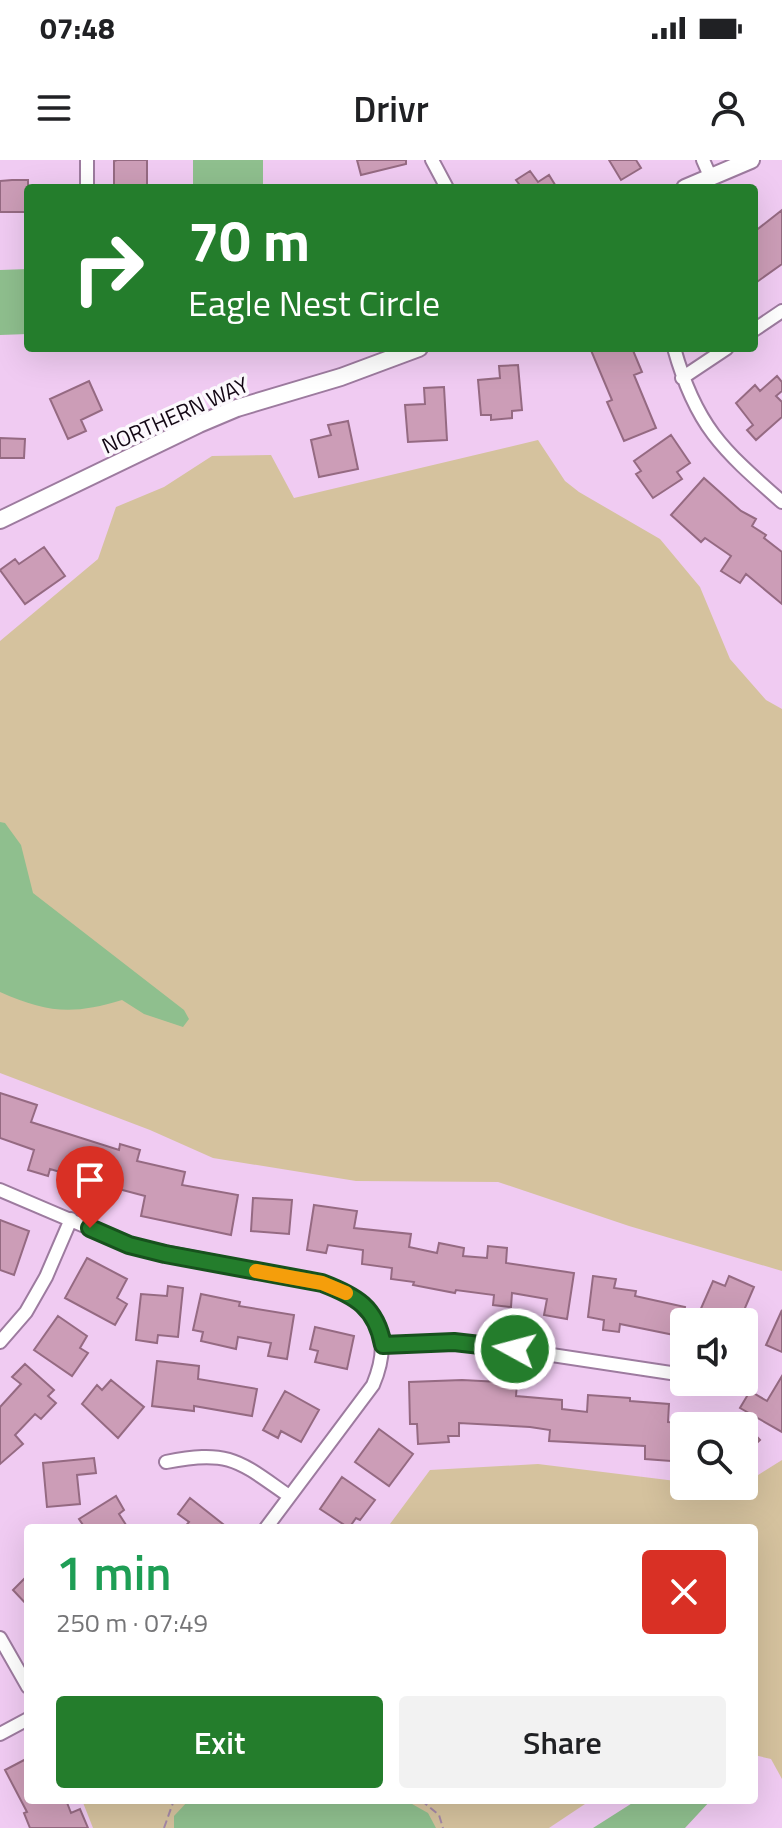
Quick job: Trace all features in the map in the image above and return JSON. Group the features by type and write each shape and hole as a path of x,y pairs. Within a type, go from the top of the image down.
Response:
{"street":[{"path":"87,160 87,184"},
{"path":"432,160 445,184"},
{"path":"689,184 707,168 751,160"},
{"path":"758,327 782,311"},
{"name":"NORTHERN WAY","path":"0,520 237,408 341,377 408,352"},
{"path":"675,352 692,403 727,454 782,502"},
{"path":"682,378 721,352"},
{"path":"0,1190 129,1245 322,1283 344,1292 364,1306 379,1323 383,1345 380,1367 373,1385 269,1524"},
{"path":"0,1342 26,1312 46,1277 71,1219"},
{"path":"383,1345 454,1342 486,1345 670,1373"},
{"path":"166,1462 203,1455 226,1458 246,1466 289,1496"},
{"path":"0,1638 24,1680"},
{"path":"0,1734 24,1721"}],"path":[{"path":"164,1828 173,1804"},
{"path":"426,1804 439,1815 443,1828"}],"shaded area":[{"path":"193,160 263,160 263,184 193,184"},
{"path":"24,269 24,334 0,335 0,270"},
{"path":"538,440 565,481 660,539 700,587 730,659 766,700 782,709 782,1271 629,1226 498,1182 356,1181 213,1158 150,1130 0,1073 0,641 98,559 116,507 164,487 212,456 271,455 294,498"},
{"path":"0,822 5,823 21,845 33,893 184,1010 189,1019 183,1027 144,1014 122,1000 89,1008 60,1010 0,992"},
{"path":"782,1460 782,1779 771,1759 758,1756 758,1524 390,1524 430,1470 538,1464 670,1480 670,1500 758,1500 758,1475"},
{"path":"84,1804 585,1804 549,1828 93,1828"},
{"path":"185,1804 412,1804 428,1813 436,1828 174,1828 174,1816"},
{"path":"631,1804 707,1804 685,1828 593,1828"}],"building":[{"path":"147,160 147,184 114,184 114,161"},
{"path":"357,160 406,160 406,164 361,175"},
{"path":"609,160 636,160 641,168 621,180"},
{"path":"530,171 538,182 549,175 555,184 519,184 516,180"},
{"path":"28,180 28,184 24,184 24,212 0,212 0,181"},
{"path":"782,210 782,264 758,281 758,229"},
{"path":"592,352 634,352 642,372 634,375 656,428 624,441 607,402 612,400"},
{"path":"518,365 522,410 512,411 512,418 491,420 491,415 481,415 478,380 500,378 499,366"},
{"path":"777,376 782,382 782,391 776,396 782,402 782,417 756,440 747,430 753,425 736,403 755,385 760,391"},
{"path":"89,381 102,410 81,420 86,431 68,439 50,399"},
{"path":"444,387 447,440 408,442 405,405 425,404 424,388"},
{"path":"348,421 358,469 319,477 311,440 331,435 328,425"},
{"path":"671,435 690,463 677,472 682,479 653,498 636,474 641,471 634,461"},
{"path":"0,438 25,439 24,458 0,458"},
{"path":"704,478 741,511 756,519 752,526 782,552 782,604 746,574 740,583 721,571 731,556 705,538 701,542 671,515"},
{"path":"44,547 65,576 25,604 0,570 15,559 19,564"},
{"path":"0,1093 37,1105 31,1122 119,1150 120,1144 140,1150 137,1161 185,1172 182,1185 238,1195 231,1235 141,1216 145,1196 100,1184 96,1199 80,1195 84,1179 50,1169 48,1176 28,1170 34,1150 0,1138"},
{"path":"253,1198 292,1200 289,1234 251,1231"},
{"path":"314,1205 357,1211 354,1228 411,1234 409,1247 437,1253 439,1243 464,1248 463,1256 487,1258 488,1246 507,1248 506,1263 574,1273 567,1319 544,1315 547,1299 512,1293 511,1307 493,1305 494,1295 456,1290 455,1293 391,1279 392,1268 362,1264 363,1250 328,1245 326,1253 307,1250"},
{"path":"0,1220 29,1231 14,1275 0,1270"},
{"path":"87,1258 127,1279 117,1298 127,1304 115,1325 65,1298"},
{"path":"593,1276 616,1279 614,1288 636,1291 635,1296 685,1307 670,1308 670,1334 620,1324 619,1332 603,1330 604,1320 588,1317"},
{"path":"729,1276 754,1287 745,1308 701,1308 713,1281 725,1286"},
{"path":"168,1286 183,1288 178,1337 158,1335 157,1343 136,1340 141,1294 167,1296"},
{"path":"201,1294 240,1302 239,1306 294,1315 287,1359 268,1356 271,1343 238,1337 236,1349 201,1341 203,1332 193,1330"},
{"path":"782,1310 782,1352 766,1345"},
{"path":"58,1316 87,1336 80,1348 88,1353 72,1376 34,1350"},
{"path":"315,1327 354,1336 347,1369 315,1362 318,1351 310,1349"},
{"path":"157,1361 199,1366 198,1379 257,1389 252,1416 194,1406 194,1411 152,1406"},
{"path":"25,1364 54,1390 48,1396 56,1403 41,1419 35,1414 15,1435 23,1444 0,1464 0,1407 21,1384 12,1377"},
{"path":"782,1376 782,1432 758,1418 758,1412 740,1408 747,1396 758,1396 767,1401"},
{"path":"111,1380 144,1407 118,1438 82,1404 97,1385 102,1390"},
{"path":"462,1380 517,1383 516,1396 562,1400 562,1409 587,1412 588,1395 669,1404 670,1461 645,1459 645,1446 549,1441 550,1430 530,1427 459,1423 459,1436 448,1436 449,1442 418,1444 417,1424 410,1424 409,1382"},
{"path":"285,1391 319,1410 301,1442 281,1431 278,1438 263,1430"},
{"path":"379,1429 413,1454 389,1486 355,1462"},
{"path":"94,1458 96,1473 77,1475 80,1504 47,1507 43,1463"},
{"path":"342,1477 375,1500 360,1520 356,1518 352,1524 343,1524 320,1509"},
{"path":"116,1496 124,1510 119,1514 125,1524 82,1524 79,1519"},
{"path":"190,1498 223,1524 187,1524 189,1522 178,1514"},
{"path":"24,1579 24,1602 13,1590"},
{"path":"24,1760 24,1804 68,1804 71,1813 80,1809 88,1828 30,1828 24,1813 27,1812 5,1770"}],"slow traffic":[{"path":"256,1271 322,1283 346,1293"}],"route":[{"path":"90,1228 129,1245 165,1254 322,1283 344,1292 364,1306 379,1323 383,1345 454,1342 515,1349"}]}
